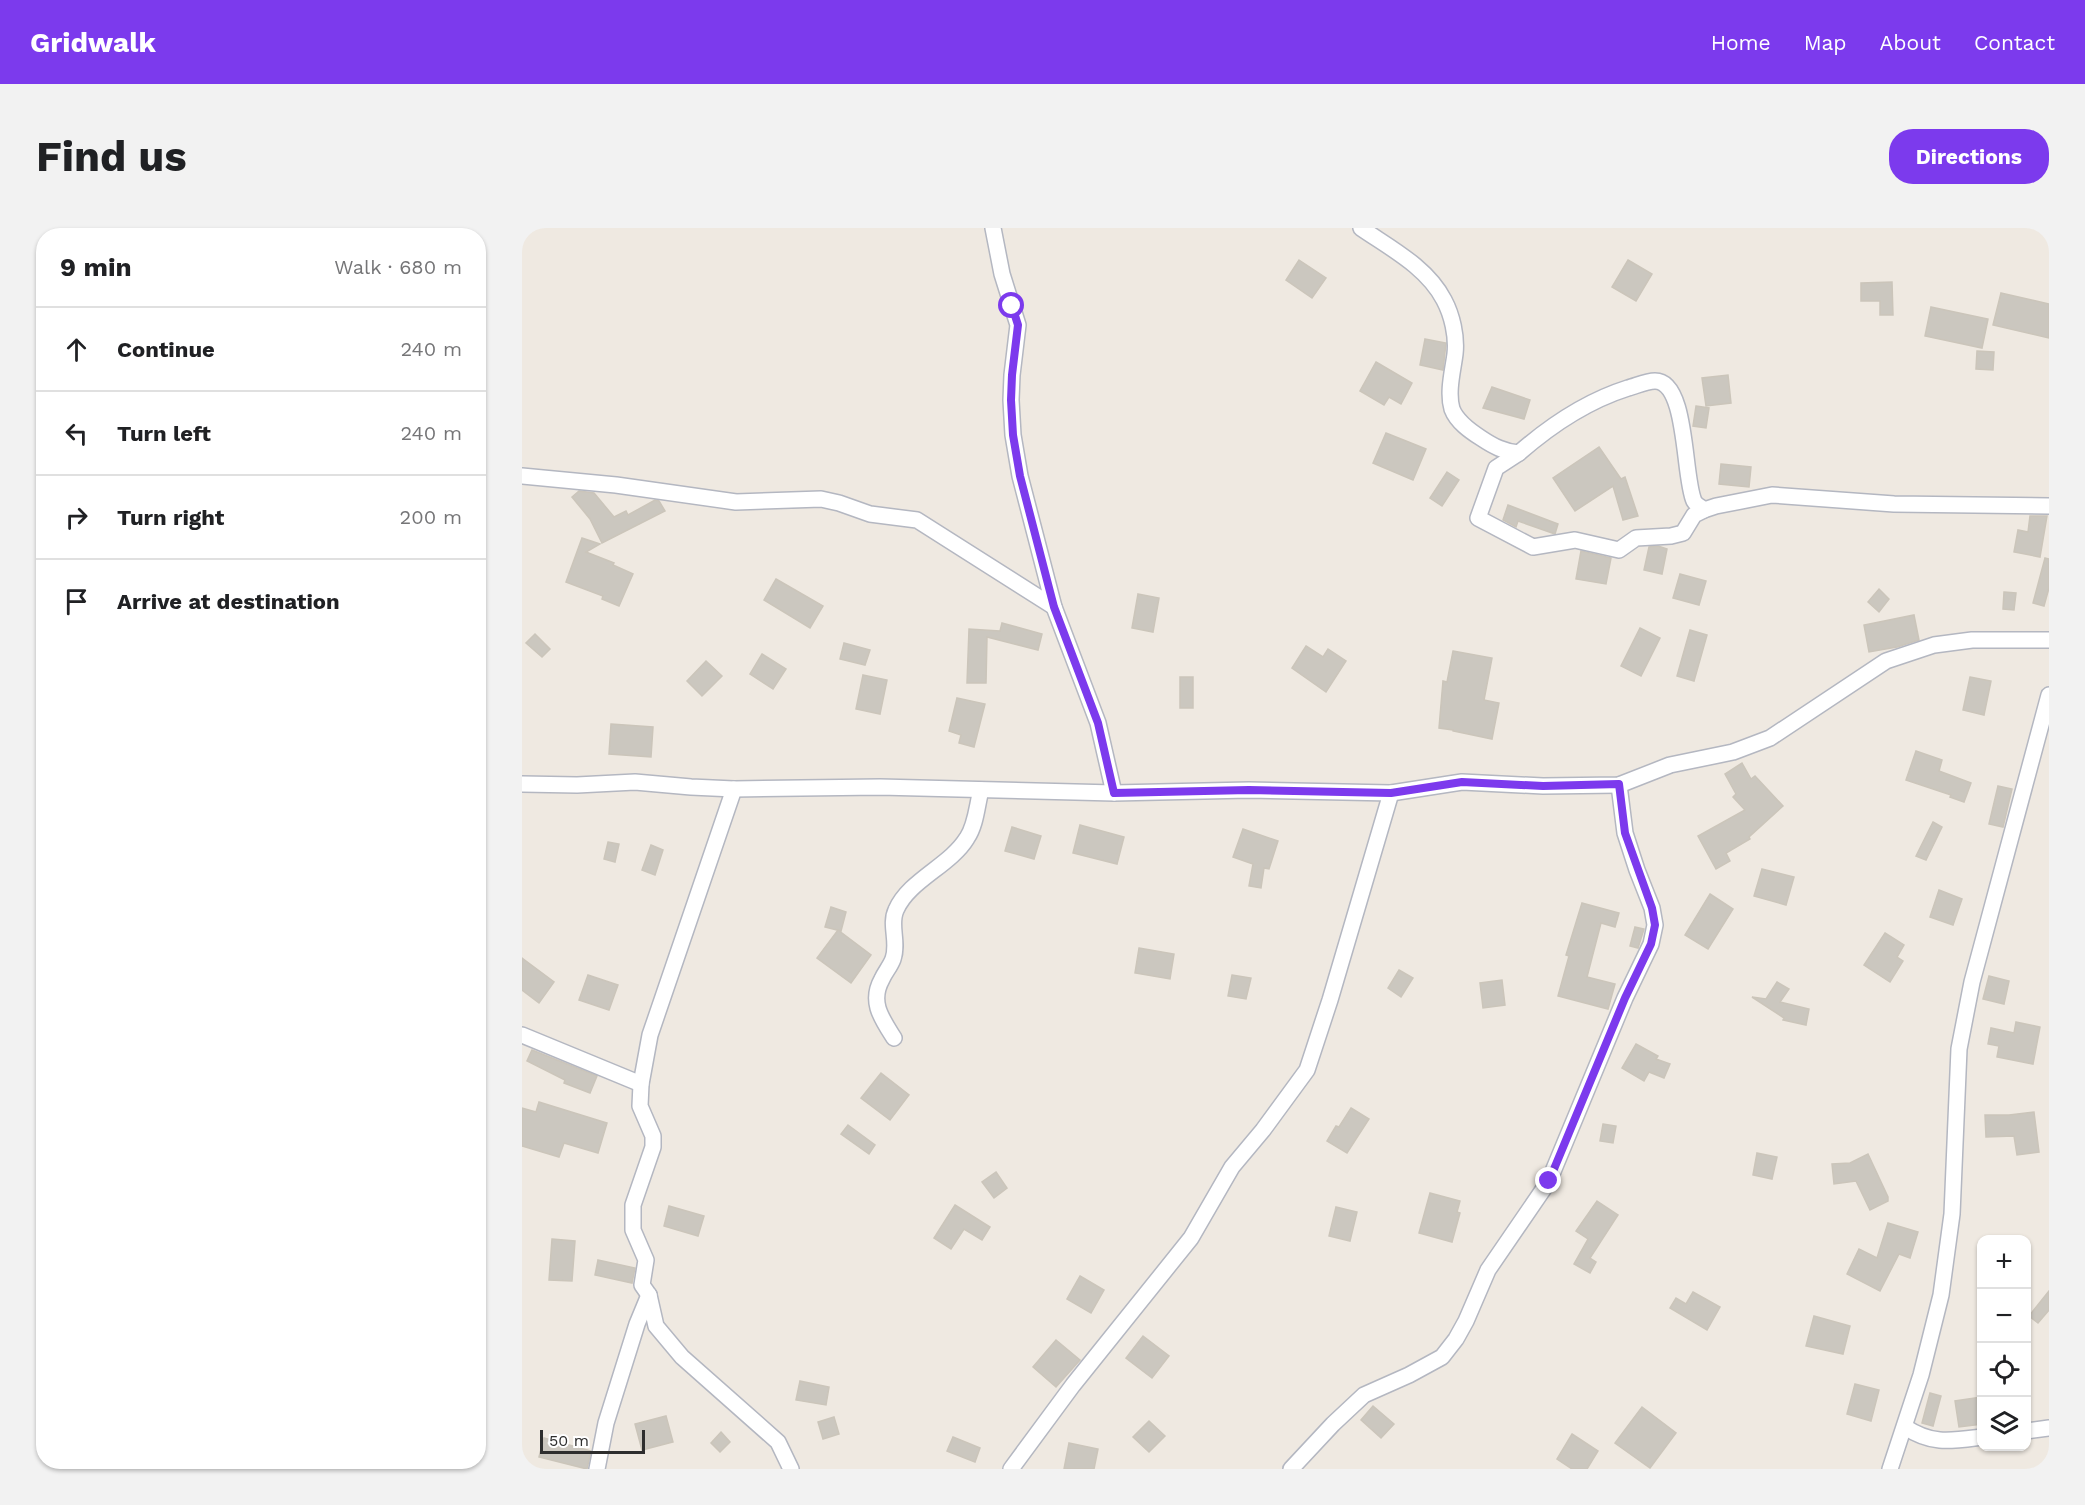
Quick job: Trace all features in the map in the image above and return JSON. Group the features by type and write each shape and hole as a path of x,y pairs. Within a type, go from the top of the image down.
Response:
{"street":[{"path":"993,228 1002,274 1018,325 1012,375 1013,435 1020,476 1054,607 1098,723 1114,793"},
{"path":"1361,228 1410,261 1430,279 1444,300 1453,324 1456,350 1451,384 1451,406 1456,417 1470,431 1495,447 1509,453 1519,453"},
{"path":"1655,381 1665,384 1674,393 1681,418 1688,480 1699,506 1683,533 1636,538 1619,550 1575,540 1533,547 1478,518 1496,468 1519,453 1557,422 1577,411 1612,393 1655,381"},
{"path":"522,476 616,485 736,502 821,499 870,514 917,520 1054,607"},
{"path":"1699,506 1772,495 1894,504 2049,506"},
{"path":"522,784 577,785 635,782 734,789 880,787 1114,793 1281,790 1391,793 1462,782 1543,786 1619,784 1671,765 1733,752 1770,738 1886,661 1934,645 1972,640 2049,640"},
{"path":"1890,1469 1921,1376 1941,1295 1952,1214 1959,1049 1972,982 2049,695"},
{"path":"1291,1469 1364,1395 1442,1357 1466,1321 1488,1270 1549,1181 1625,998 1651,944 1655,925 1652,908 1625,833 1619,784"},
{"path":"734,789 650,1035 641,1084 640,1106 653,1136 653,1147 633,1205 633,1230 646,1260 642,1285 649,1295 656,1326 682,1357 778,1442 791,1469"},
{"path":"894,1038 878,1014 876,992 891,966 896,950 893,926 896,910 905,896 957,852 969,836 981,790"},
{"path":"1011,1469 1073,1385 1191,1238 1232,1167 1263,1130 1306,1070 1330,1000 1391,793"},
{"path":"522,1035 641,1084"},
{"path":"597,1469 606,1423 637,1324 649,1295"},
{"path":"637,1324 656,1326"},
{"path":"1905,1427 1920,1437 1945,1442 1977,1438"},
{"path":"2031,1430 2049,1428"}],"building":[{"path":"1299,260 1326,278 1312,298 1286,280"},
{"path":"1628,260 1652,274 1636,301 1612,287"},
{"path":"1892,282 1893,315 1880,315 1880,301 1861,301 1861,283"},
{"path":"2001,293 2049,304 2049,338 1993,325"},
{"path":"1931,307 1988,319 1982,348 1925,336"},
{"path":"1425,339 1446,343 1443,370 1420,365"},
{"path":"1977,351 1994,352 1993,370 1976,369"},
{"path":"1376,362 1412,383 1401,404 1389,397 1384,405 1360,391"},
{"path":"1728,375 1731,403 1706,406 1702,378"},
{"path":"1492,387 1530,400 1524,419 1483,408"},
{"path":"1696,406 1709,408 1706,428 1693,426"},
{"path":"1386,433 1426,449 1413,480 1373,463"},
{"path":"1599,447 1621,479 1625,477 1638,516 1623,520 1613,486 1575,511 1553,478"},
{"path":"1721,464 1751,467 1749,487 1719,484"},
{"path":"1447,472 1459,480 1442,506 1430,498"},
{"path":"579,491 594,493 614,517 626,511 628,515 655,500 659,501 665,511 602,543 590,519 572,497"},
{"path":"1508,505 1558,524 1555,534 1518,521 1516,527 1503,520"},
{"path":"2030,516 2047,516 2040,557 2014,552 2018,530 2028,532"},
{"path":"582,538 600,544 586,552 614,563 613,565 633,574 619,606 602,599 603,596 566,582"},
{"path":"1658,546 1667,549 1662,574 1644,570 1649,547"},
{"path":"1581,551 1611,558 1606,584 1576,579"},
{"path":"2045,558 2049,559 2049,588 2044,606 2033,603"},
{"path":"1680,574 1706,581 1699,605 1673,598"},
{"path":"776,579 823,606 810,628 764,600"},
{"path":"1879,589 1889,599 1879,612 1868,602"},
{"path":"2004,592 2016,593 2014,610 2003,609"},
{"path":"1138,594 1159,598 1153,632 1132,628"},
{"path":"1914,615 1919,640 1869,652 1864,625"},
{"path":"1002,623 1042,634 1038,650 987,637 986,683 967,683 969,629 1000,631"},
{"path":"1640,628 1660,638 1641,676 1621,666"},
{"path":"1690,630 1707,635 1694,681 1677,676"},
{"path":"535,634 550,649 542,657 526,643"},
{"path":"844,643 870,650 865,665 840,659"},
{"path":"1306,646 1323,657 1328,649 1346,661 1326,692 1292,668"},
{"path":"1453,651 1492,658 1484,700 1499,703 1492,739 1439,728 1443,681 1447,682"},
{"path":"762,654 786,669 773,689 750,674"},
{"path":"706,661 722,676 702,696 687,681"},
{"path":"863,675 887,680 880,714 856,709"},
{"path":"1180,677 1193,677 1193,708 1180,708"},
{"path":"1970,677 1991,681 1984,715 1963,710"},
{"path":"957,698 985,704 974,747 959,743 961,735 949,731"},
{"path":"611,724 653,727 651,757 609,754"},
{"path":"1916,751 1942,760 1939,771 1971,783 1964,802 1950,797 1951,795 1906,780"},
{"path":"1742,763 1751,779 1755,776 1783,806 1749,837 1750,839 1726,853 1730,861 1716,869 1698,836 1745,810 1733,797 1736,794 1725,774"},
{"path":"1998,786 2012,789 2003,827 1989,824"},
{"path":"1933,822 1942,827 1926,860 1916,856"},
{"path":"1080,825 1124,837 1117,864 1073,853"},
{"path":"1012,827 1041,836 1034,859 1005,851"},
{"path":"1243,829 1278,841 1269,869 1264,868 1261,888 1249,886 1253,864 1233,857"},
{"path":"608,842 619,844 615,862 604,859"},
{"path":"651,845 663,850 655,875 642,870"},
{"path":"1762,869 1794,877 1786,905 1754,896"},
{"path":"1939,890 1962,899 1953,925 1930,917"},
{"path":"1710,894 1733,909 1708,949 1685,935"},
{"path":"1582,903 1619,913 1615,927 1601,923 1587,977 1615,984 1608,1009 1558,996 1569,956 1566,955"},
{"path":"831,907 846,912 841,931 825,927"},
{"path":"1635,927 1644,929 1638,948 1630,946"},
{"path":"838,930 871,955 851,983 817,958"},
{"path":"1885,933 1904,945 1897,957 1903,961 1890,982 1864,965"},
{"path":"1139,948 1174,954 1170,979 1135,973"},
{"path":"522,958 554,982 539,1003 522,990"},
{"path":"1399,970 1413,978 1401,997 1388,988"},
{"path":"588,975 618,985 609,1010 579,1000"},
{"path":"1232,975 1251,978 1246,999 1228,996"},
{"path":"1989,976 2009,981 2004,1004 1983,999"},
{"path":"1502,980 1505,1005 1483,1008 1480,983"},
{"path":"1777,982 1789,989 1780,1002 1809,1009 1806,1025 1783,1020 1784,1018 1752,997 1766,999"},
{"path":"2016,1022 2040,1027 2033,1064 1997,1057 1999,1046 1988,1044 1991,1028 2014,1033"},
{"path":"1636,1044 1658,1056 1656,1059 1670,1064 1664,1078 1649,1072 1644,1081 1622,1068"},
{"path":"532,1050 597,1076 590,1093 564,1083 565,1080 527,1061"},
{"path":"881,1073 909,1095 890,1120 861,1098"},
{"path":"539,1102 607,1123 598,1153 564,1143 559,1157 522,1146 522,1108 536,1112"},
{"path":"1351,1108 1369,1119 1347,1153 1327,1141"},
{"path":"2034,1112 2039,1152 2017,1155 2014,1136 1986,1137 1985,1115"},
{"path":"1603,1124 1616,1126 1613,1143 1600,1141"},
{"path":"848,1125 875,1145 869,1154 841,1134"},
{"path":"1757,1153 1777,1157 1772,1179 1753,1175"},
{"path":"1868,1154 1888,1197 1888,1201 1870,1210 1856,1181 1834,1184 1832,1164 1850,1163"},
{"path":"996,1172 1007,1188 994,1198 982,1182"},
{"path":"1430,1193 1460,1201 1457,1212 1460,1213 1452,1242 1419,1233"},
{"path":"1597,1201 1618,1215 1590,1258 1596,1262 1590,1273 1574,1264 1588,1239 1576,1231"},
{"path":"955,1205 990,1227 982,1240 964,1229 951,1249 934,1238"},
{"path":"669,1206 704,1216 698,1236 664,1226"},
{"path":"1336,1207 1357,1212 1350,1241 1329,1236"},
{"path":"1888,1223 1918,1232 1910,1258 1899,1254 1880,1291 1847,1274 1859,1249 1877,1258"},
{"path":"552,1239 575,1241 572,1281 549,1280"},
{"path":"598,1260 635,1268 632,1283 595,1275"},
{"path":"1080,1276 1104,1290 1091,1313 1067,1299"},
{"path":"2049,1291 2049,1310 2038,1323 2031,1318 2031,1314"},
{"path":"1693,1292 1720,1307 1707,1330 1670,1308 1676,1298 1686,1304"},
{"path":"1814,1316 1850,1326 1843,1354 1806,1346"},
{"path":"1143,1336 1169,1356 1152,1378 1126,1358"},
{"path":"1056,1340 1080,1360 1056,1387 1033,1367"},
{"path":"800,1381 829,1387 826,1405 796,1400"},
{"path":"1855,1384 1879,1390 1871,1421 1847,1414"},
{"path":"1930,1393 1941,1396 1933,1426 1922,1423"},
{"path":"1977,1398 1977,1425 1959,1427 1955,1401"},
{"path":"1373,1406 1394,1424 1381,1438 1361,1420"},
{"path":"1642,1407 1676,1433 1650,1468 1615,1443"},
{"path":"666,1416 673,1442 642,1450 635,1424"},
{"path":"834,1417 839,1434 823,1439 818,1422"},
{"path":"1149,1421 1165,1436 1149,1452 1133,1437"},
{"path":"721,1432 730,1442 720,1452 711,1443"},
{"path":"1572,1434 1598,1451 1587,1469 1572,1469 1557,1459"},
{"path":"953,1437 980,1448 975,1462 947,1451"},
{"path":"544,1438 591,1451 587,1469 539,1457"},
{"path":"1069,1443 1098,1449 1094,1469 1064,1469"}],"route":[{"path":"1012,306 1018,325 1011,400 1013,435 1020,476 1054,607 1098,723 1114,793 1249,790 1391,793 1462,782 1543,786 1619,784 1625,833 1652,908 1655,925 1651,944 1625,998 1549,1181"}]}
